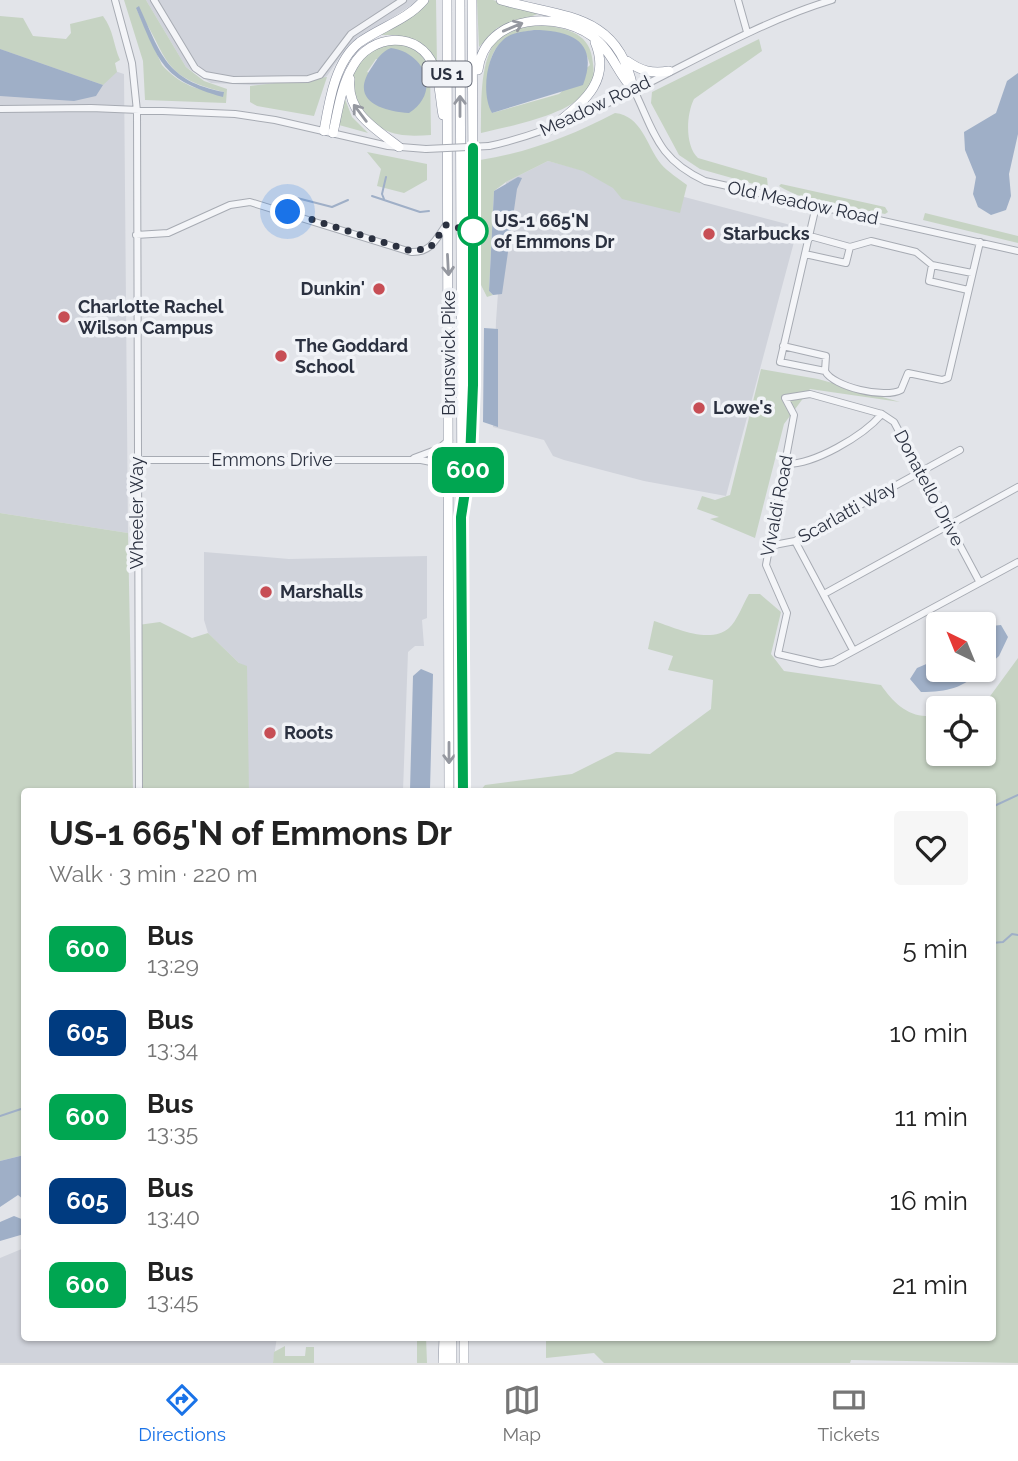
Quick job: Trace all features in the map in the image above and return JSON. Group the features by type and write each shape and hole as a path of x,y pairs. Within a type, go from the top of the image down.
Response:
{"highway":[{"path":"328,132 337,77 349,53 361,41 407,15 424,0"},
{"name":"Brunswick Pike","path":"447,0 449,788"},
{"name":"Brunswick Pike","path":"460,0 463,788"},
{"path":"461,517 470,460 473,381 472,0"},
{"path":"501,0 573,15 599,29 627,61 639,70 654,73 669,71"},
{"path":"473,104 479,62 489,43 500,33 523,23 567,23 593,37 634,90"},
{"path":"550,130 596,87 601,61 593,37"},
{"path":"328,132 353,65 368,48 389,40 408,41 427,54 436,76 447,148"},
{"path":"627,61 634,90"},
{"path":"353,65 350,92 357,111 399,147"},
{"path":"443,1341 443,1363"},
{"path":"452,1341 452,1363"},
{"path":"464,1341 464,1363"}],"street":[{"name":"Wheeler Way","path":"115,0 132,63 137,111 139,788"},
{"path":"154,0 195,68 205,75 237,80 308,79 320,75 351,34 403,0"},
{"path":"738,0 747,32"},
{"name":"Meadow Road","path":"0,109 189,110 255,116 399,147 426,149 489,146 550,130 747,32 792,12 832,0"},
{"name":"Old Meadow Road","path":"634,90 663,150 683,171 705,181 1018,251"},
{"path":"136,235 168,233 230,205 250,202 420,252 430,248 446,225"},
{"path":"816,206 780,362 825,372 835,383 889,395 901,390 908,373 942,380 948,378 980,242"},
{"path":"810,236 850,247 871,241 916,252 932,265 972,273"},
{"path":"805,254 846,263 850,247"},
{"path":"932,265 929,281 968,290"},
{"path":"783,346 826,356 825,372"},
{"name":"Donatello Drive","path":"785,398 810,394 882,414 894,422 979,581"},
{"name":"Vivaldi Road","path":"785,398 794,415 766,565 768,576 788,612 778,654 821,664 833,662 853,650"},
{"path":"785,464 800,464 814,459 871,427 882,414"},
{"name":"Emmons Drive","path":"409,460 438,449 449,440"},
{"name":"Scarlatti Way","path":"769,545 795,541 960,450"},
{"name":"Emmons Drive","path":"136,460 409,460 436,463 449,472"},
{"path":"824,594 1018,487"},
{"path":"795,541 853,650 1018,562"}],"shaded area":[{"path":"146,0 419,0 357,41 342,54 327,76 315,84 251,85 211,83 186,67"},
{"name":"Charlotte Rachel Wilson Campus","path":"0,34 124,74 128,533 0,513"},
{"path":"548,161 798,227 726,496 644,481 564,460 553,456 544,440 493,427 496,321 506,182"},
{"path":"204,552 289,559 427,556 427,618 422,620 424,646 415,646 408,652 403,788 249,788 239,663 208,633 204,620"},
{"path":"21,1249 21,1341 276,1341 273,1363 0,1363 0,1258"}],"green space":[{"path":"124,0 146,0 186,67 204,81 227,89 226,103 145,100 143,61","holes":["136,8 175,71 202,86 224,92 190,86 169,72 162,65"]},
{"path":"427,0 436,0 437,65 413,40 379,35"},
{"path":"477,0 493,0 538,14 497,28 479,47"},
{"path":"0,16 23,18 33,36 66,39 71,33 70,24 103,16 120,60 115,63 117,72 103,85 0,49"},
{"path":"543,25 567,30 586,42 593,66 593,80 589,89 576,101 551,114 481,133 484,76 492,48 499,38 510,31","holes":["534,30 563,34 576,40 582,46 590,65 559,94 492,113 489,70 496,48 517,34"]},
{"path":"759,39 762,51 694,99 689,113 688,130 691,146 698,158 767,178 768,188 700,169 679,155 651,103 652,92"},
{"path":"400,42 419,51 430,69 431,135 389,132 368,118 358,105 352,78 357,65 367,54 381,46","holes":["376,59 424,69 423,97 367,72"]},
{"path":"327,77 314,116 257,106 250,102 250,86"},
{"path":"345,99 352,117 368,133 339,125"},
{"path":"615,113 624,115 637,125 661,164 687,185 680,213 622,199 613,188 583,171 548,161 494,191 489,291 493,295 487,297 481,285 480,160 516,153 550,142"},
{"path":"367,152 427,164 427,180 404,193 377,186 381,169"},
{"path":"781,184 885,207 888,212 885,214 816,201 790,192 779,186"},
{"path":"925,213 1018,236 1018,243 923,220"},
{"path":"761,369 818,379 900,402 810,389 784,424 755,538 710,519 719,517 697,509 702,496 715,500 730,495"},
{"path":"0,513 128,533 133,788 21,788 21,1156 0,1161"},
{"path":"749,594 760,594 781,612 771,654 784,671 881,685 905,710 926,716 926,766 996,766 996,696 990,696 1018,658 1018,1363 851,1360 850,1363 604,1363 594,1353 546,1358 546,1341 996,1341 996,788 482,788 485,785 572,774 616,752 650,754 711,709 713,680 668,670 673,656 648,649 654,621 702,635 721,633 729,628"},
{"path":"160,622 192,638 208,633 239,663 247,666 249,788 139,788 138,625"},
{"path":"417,1341 426,1341 427,1363 417,1363"},
{"path":"285,1346 285,1356 305,1356 306,1347 314,1347 314,1363 273,1363 274,1352"}],"water":[{"path":"139,6 160,51 177,73 189,81 224,92 223,97 187,84 165,66 144,27 136,8"},
{"path":"534,30 560,33 579,42 588,59 583,85 492,113 486,86 489,65 497,47 510,35"},
{"path":"391,48 413,57 421,65 425,75 425,95 419,105 409,113 379,107 366,96 366,79 382,53"},
{"path":"0,49 103,85 96,96 74,101 0,96"},
{"path":"1018,73 1018,134 1009,174 1011,196 1006,210 991,215 978,207 973,194 976,177 965,150 964,132 996,113 1007,81"},
{"path":"518,177 522,178 517,189 502,294 493,295 489,291 494,191"},
{"path":"484,328 498,329 498,427 483,422"},
{"path":"1001,625 1008,637 996,659 996,626"},
{"path":"926,664 926,682 966,682 954,688 921,692 910,679 917,668"},
{"path":"421,669 433,674 430,788 410,788 413,676"},
{"path":"21,1156 21,1198 18,1195 0,1207 0,1161"},
{"path":"14,1216 21,1219 21,1235 0,1241 0,1222"}],"waterway":[{"path":"384,199 382,194 386,177"},
{"path":"372,196 420,212 429,211"},
{"path":"297,198 332,207 348,200"},
{"path":"996,805 1018,795"},
{"path":"996,943 1003,942 1012,934 1018,935"},
{"path":"0,1116 21,1109"}],"bus line":[{"name":"600","path":"463,788 461,517 470,460 473,385 473,148"}],"place":[{"name":"US-1 665'N of Emmons Dr","path":"473,231"},
{"name":"Starbucks","path":"709,234"},
{"name":"Dunkin'","path":"379,289"},
{"name":"Charlotte Rachel Wilson Campus","path":"64,317"},
{"name":"The Goddard School","path":"281,356"},
{"name":"Lowe's","path":"699,408"},
{"name":"Marshalls","path":"266,592"},
{"name":"Roots","path":"270,733"}],"route":[{"path":"288,212 420,252 430,248 446,225 473,231"}]}
